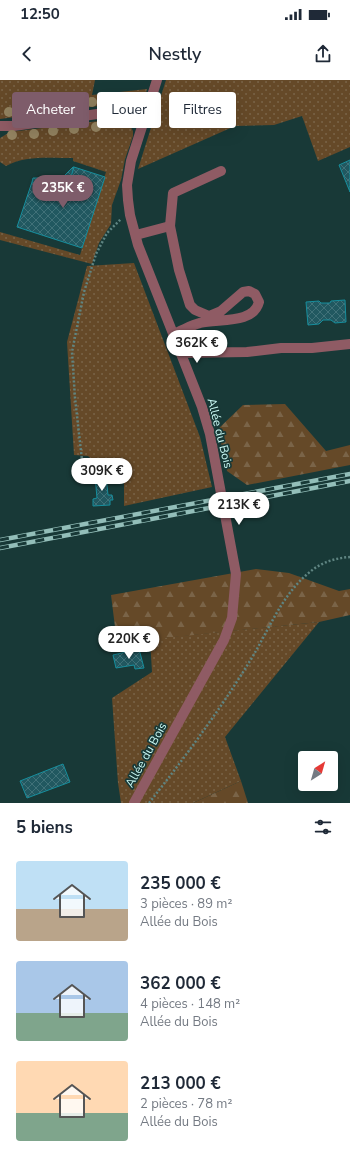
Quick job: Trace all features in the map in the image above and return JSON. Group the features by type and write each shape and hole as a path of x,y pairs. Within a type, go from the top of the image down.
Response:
{"street":[{"name":"Allée du Bois","path":"153,92 157,80"},
{"path":"0,126 14,126 97,114"},
{"name":"Allée du Bois","path":"134,803 224,640 232,618 236,574 235,562 208,427 202,407 180,353 174,334 138,245 130,215 127,184 131,161 141,128"},
{"path":"174,334 200,323 229,320 247,316 258,307 259,302 255,294 249,291 243,292 221,311 209,316 195,310 190,305 179,270 170,226 173,193 221,171"},
{"path":"136,235 170,226"},
{"path":"180,353 247,352 281,348 312,348 350,344"}],"path":[{"path":"84,478 75,398 72,352 84,292 96,254 106,233 119,219 130,215"},
{"path":"150,803 221,705 253,656 282,603 311,571 337,558 350,557"}],"green space":[{"path":"0,80 95,80 92,95 97,94 97,106 89,107 89,92 12,92 12,117 0,119"},
{"path":"166,80 350,80 350,147 318,161 302,116 274,125 236,126 236,92 169,92 169,128 230,128 138,169 151,128 161,128 161,96"},
{"path":"147,89 146,92 120,92"},
{"path":"97,121 97,128 131,128 133,131 121,180 112,205 111,224 99,243 92,264 0,240 0,232 80,255 106,172 73,161 73,158 21,160 6,166 0,162 0,138 10,132 42,128 89,128 89,122"},
{"path":"134,263 200,437 212,487 124,506 124,463 117,463 102,469 88,456 74,455 67,342 87,266"},
{"path":"285,404 326,451 350,445 350,465 247,485 227,471 218,429 243,405"},
{"path":"256,569 289,573 339,591 350,589 350,615 319,622 117,643 111,595"},
{"path":"319,622 225,737 241,781 193,803 121,803 118,783 112,698 152,672 150,639"},
{"path":"241,781 248,803 193,803"}],"building":[{"path":"350,160 350,192 339,165"},
{"path":"73,167 66,194 32,182 33,178 42,178 62,184 64,176"},
{"path":"74,167 105,177 82,248 17,227 32,182 66,194"},
{"path":"345,300 346,322 335,323 331,320 323,320 319,324 308,325 306,302 319,301 321,303 330,303 331,301"},
{"path":"106,475 108,495 112,495 113,500 110,500 110,505 93,506 93,499 97,498 95,476"},
{"path":"138,644 139,649 124,653 122,647"},
{"path":"139,649 144,668 135,669 134,665 116,668 113,655"},
{"path":"63,764 70,782 27,798 20,781"}],"railway":[{"path":"0,540 350,474"},
{"path":"0,548 350,481"}]}
